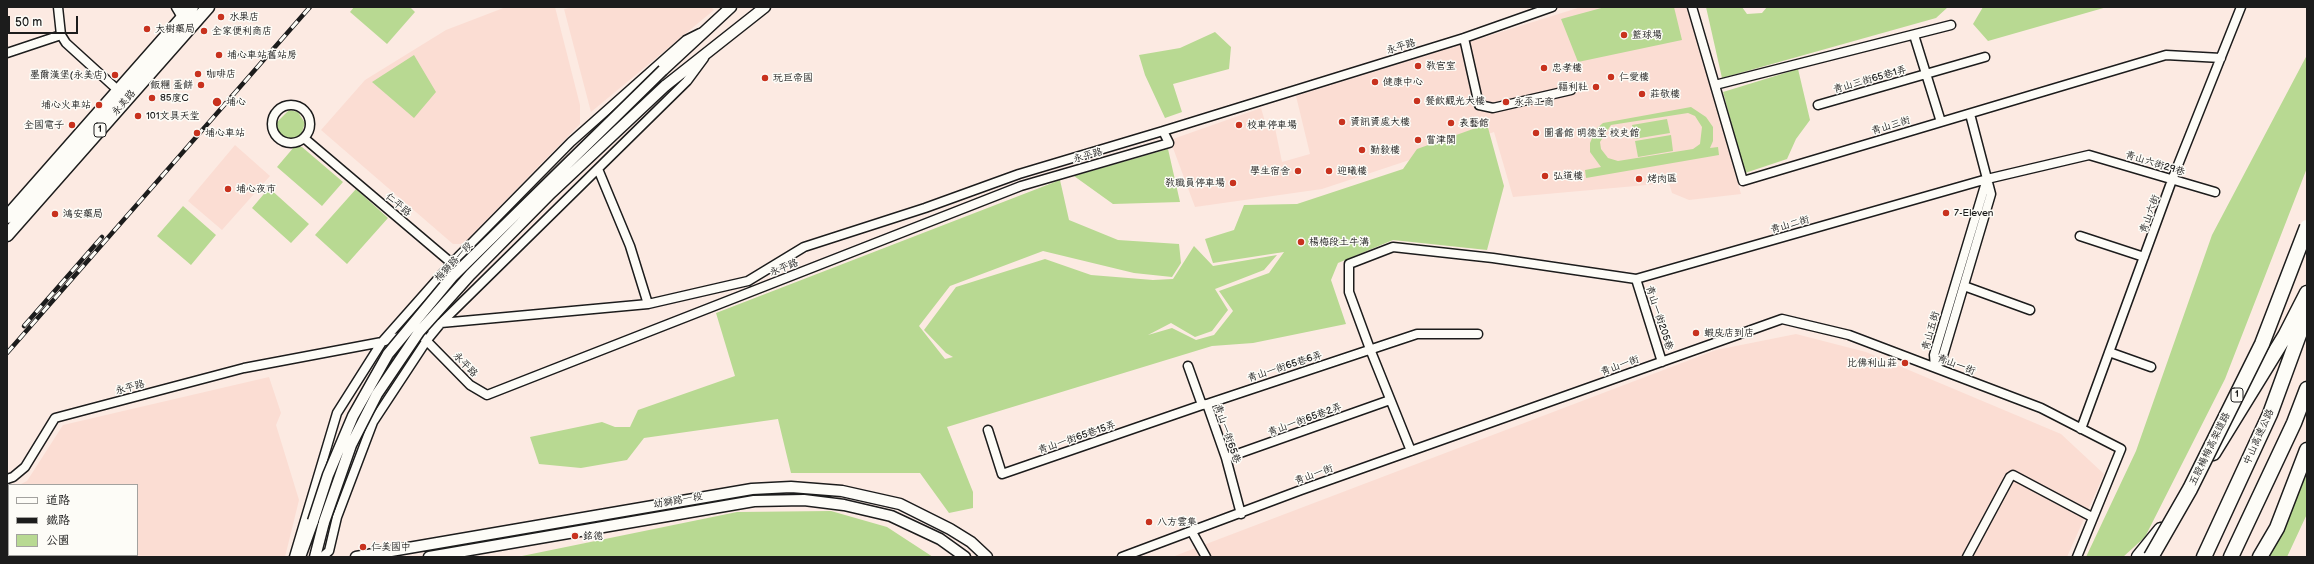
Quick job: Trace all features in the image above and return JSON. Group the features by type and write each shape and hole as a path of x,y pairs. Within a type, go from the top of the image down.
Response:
{"highway":[{"name":"五股楊梅高架道路","path":"2151,557 2190,490 2262,344 2307,227"},
{"path":"2139,557 2155,539 2229,429 2285,336 2307,294"},
{"name":"中山高速公路","path":"2204,557 2270,414 2307,313"},
{"path":"2231,557 2294,423 2307,388"},
{"path":"2260,557 2277,528 2307,450"}],"main road":[{"name":"永美路","path":"7,235 12,213 124,94 192,7"},
{"name":"永美路","path":"184,16 208,7"}],"street":[{"path":"58,7 60,35 66,43 124,94"},
{"name":"梅獅路一段","path":"300,557 328,475 353,416 388,354 452,277 663,70 731,7"},
{"name":"梅獅路一段","path":"315,557 324,522 351,446 373,400 419,332 470,275 551,193 665,86 765,7"},
{"name":"永平路","path":"7,479 13,477 25,467 55,418 244,368 382,342 441,323 648,304 748,281 804,247 926,208 1019,174 1464,38 1552,7"},
{"name":"青山三街","path":"1692,7 1743,181 2166,55 2221,58"},
{"name":"青山六街","path":"2081,429 2172,180 2241,7"},
{"path":"1715,85 1951,25"},
{"name":"梅獅路一段","path":"294,557 337,413 382,342 452,263 572,142 686,40 704,31"},
{"path":"7,53 60,35"},
{"path":"1914,35 1941,122"},
{"path":"1464,38 1479,105 1493,108 1571,90"},
{"name":"梅獅路一段","path":"322,557 329,551 337,517 373,422 427,340 441,323 687,81 712,50"},
{"name":"青山三街65巷1弄","path":"1818,105 1927,75 1985,57"},
{"path":"292,105 302,108 309,118 310,123 310,129 304,138 293,144 280,141 272,131 271,125 275,113 285,106 292,105"},
{"name":"青山五街","path":"1935,367 1942,359 1991,194 1970,114"},
{"name":"永平路","path":"417,331 470,385 487,396 1021,186 1169,143 1163,131"},
{"name":"仁平路","path":"304,138 452,263 478,287"},
{"name":"青山六街29巷","path":"2089,155 2215,192"},
{"name":"青山二街","path":"1370,349 1349,292 1349,264 1393,247 1493,258 1636,279 1986,179 2089,155"},
{"path":"598,169 630,246 648,304"},
{"name":"青山五街","path":"1935,367 1934,355 1986,179"},
{"path":"2080,236 2144,257"},
{"name":"青山一街205巷","path":"1636,279 1662,362"},
{"path":"748,281 752,291"},
{"path":"1964,286 2030,310"},
{"name":"青山一街","path":"1122,557 1410,451 1782,319 1849,335 1935,367 2041,408 2120,449 2092,517"},
{"name":"青山一街65巷6弄","path":"1205,404 1417,334 1478,334"},
{"path":"1370,349 1410,451"},
{"path":"2109,352 2151,367"},
{"name":"青山一街65巷","path":"1188,366 1205,404 1226,458 1241,514"},
{"name":"青山一街65巷2弄","path":"1226,458 1390,400"},
{"name":"青山一街65巷15弄","path":"988,430 1002,474 1205,404"},
{"path":"1967,557 2010,477 2013,475 2092,517 2077,557"},
{"name":"幼獅路一段","path":"356,557 752,489 791,487 842,492 900,504 950,529 971,542 987,557"},
{"name":"幼獅路一段","path":"429,557 754,501 804,500 844,505 891,516 940,539 965,557"},
{"path":"1192,532 1206,557"}],"shaded area":[{"path":"506,7 555,7 580,105 580,124 463,244 453,244 321,130 365,80 446,30"},
{"path":"573,7 711,7 714,10 591,112 564,9"},
{"name":"永平工商","path":"1581,7 1688,7 1741,194 1689,200 1672,193 1669,183 1513,197 1494,132 1322,189 1195,207 1170,140 1261,108 1266,125 1274,123 1282,162 1310,154 1296,96"},
{"name":"埔心夜市","path":"235,145 270,176 222,230 188,201"},
{"path":"1796,334 1866,352 2061,434 2104,474 2067,557 1172,557 1716,350"},
{"path":"269,377 281,413 276,425 299,500 285,557 7,557 8,490 8,556 138,556 138,484 21,484 27,481 63,425"}],"green space":[{"path":"354,7 410,7 415,12 387,44 350,12"},
{"name":"籃球場","path":"1605,7 1674,7 1682,40 1578,62 1561,19"},
{"path":"1706,7 1742,7 1747,14 1762,13 1767,7 1948,7 1936,18 1722,78"},
{"path":"1983,7 2107,7 1988,41 1973,24"},
{"path":"1215,32 1231,47 1229,69 1173,84 1182,112 1165,118 1145,75 1139,55 1180,48"},
{"path":"414,55 436,92 414,118 372,82"},
{"path":"2307,55 2307,168 2225,379 2145,537 2123,557 2086,557 2136,451 2212,235"},
{"path":"1798,69 1810,120 1796,139 1787,159 1745,173 1723,92"},
{"path":"1691,107 1706,117 1713,127 1713,141 1710,148 1718,147 1719,155 1586,178 1585,170 1601,167 1590,152 1590,143 1596,129 1603,123","holes":["1688,113 1695,116 1702,127 1700,144 1693,149 1618,161 1608,158 1601,149 1600,142 1611,125"]},
{"path":"289,110 298,112 305,123 301,135 292,139 279,133 276,123"},
{"path":"1667,119 1670,133 1634,139 1632,125"},
{"path":"1487,124 1504,186 1487,250 1393,240 1338,263 1331,280 1346,324 1253,343 1212,346 947,427 973,492 973,508 949,513 920,473 791,473 778,419 644,438 627,460 581,468 539,464 530,437 602,422 615,427 630,427 638,410 735,376 716,313 1060,180 1069,220 1118,240 1179,244 1181,263 1172,277 1134,273 1043,251 950,286 919,326 945,359 953,357 946,353 924,330 956,287 1045,259 1091,275 1153,280 1173,279 1194,246 1213,266 1277,255 1264,270 1215,289 1228,310 1212,331 1195,337 1171,323 1148,335 1172,328 1196,340 1214,335 1233,311 1219,291 1269,273 1284,252 1213,263 1205,239 1234,230 1244,205 1297,204 1403,169 1417,149"},
{"path":"1671,135 1673,151 1638,157 1635,141"},
{"path":"294,147 302,147 343,182 322,206 277,167"},
{"path":"1168,149 1180,202 1113,204 1074,176"},
{"path":"269,188 309,224 291,243 252,208"},
{"path":"356,189 388,218 347,264 315,235"},
{"path":"183,206 216,235 191,265 157,236"},
{"path":"2307,474 2307,514 2287,557 2269,557"},
{"path":"831,511 887,527 933,557 517,557 737,512"}],"railway":[{"path":"7,353 310,7"},
{"path":"24,326 102,237"}],"place":[{"name":"水果店","path":"221,17"},
{"name":"大樹藥局","path":"147,29"},
{"name":"全家便利商店","path":"204,31"},
{"name":"籃球場","path":"1624,35"},
{"name":"埔心車站舊站房","path":"219,55"},
{"name":"教官室","path":"1418,66"},
{"name":"忠孝樓","path":"1544,68"},
{"name":"咖啡店","path":"198,74"},
{"name":"墨爾漢堡(永美店)","path":"115,75"},
{"name":"仁愛樓","path":"1611,77"},
{"name":"玩巨帝國","path":"765,78"},
{"name":"健康中心","path":"1375,82"},
{"name":"飯糰 蛋餅","path":"201,85"},
{"name":"福利社","path":"1596,87"},
{"name":"莊敬樓","path":"1642,94"},
{"name":"85度C","path":"152,98"},
{"name":"餐飲觀光大樓","path":"1417,101"},
{"name":"埔心","path":"217,102"},
{"name":"永平工商","path":"1506,102"},
{"name":"埔心火車站","path":"99,105"},
{"name":"101文具天堂","path":"138,116"},
{"name":"資訊資處大樓","path":"1342,122"},
{"name":"表藝館","path":"1451,123"},
{"name":"全國電子","path":"72,125"},
{"name":"校車停車場","path":"1239,125"},
{"name":"埔心車站","path":"197,133"},
{"name":"圖書館 明德堂 校史館","path":"1536,133"},
{"name":"嘗津閣","path":"1418,140"},
{"name":"勤毅樓","path":"1362,150"},
{"name":"學生宿舍","path":"1298,171"},
{"name":"迎曦樓","path":"1329,171"},
{"name":"弘道樓","path":"1545,176"},
{"name":"烤肉區","path":"1639,179"},
{"name":"教職員停車場","path":"1233,183"},
{"name":"埔心夜市","path":"228,189"},
{"name":"7-Eleven","path":"1946,213"},
{"name":"鴻安藥局","path":"55,214"},
{"name":"楊梅段土牛溝","path":"1301,242"},
{"name":"蝦皮店到店","path":"1696,333"},
{"name":"比佛利山莊","path":"1905,363"},
{"name":"八方雲集","path":"1149,522"},
{"name":"銘德","path":"575,536"},
{"name":"仁美國中","path":"363,547"}]}
